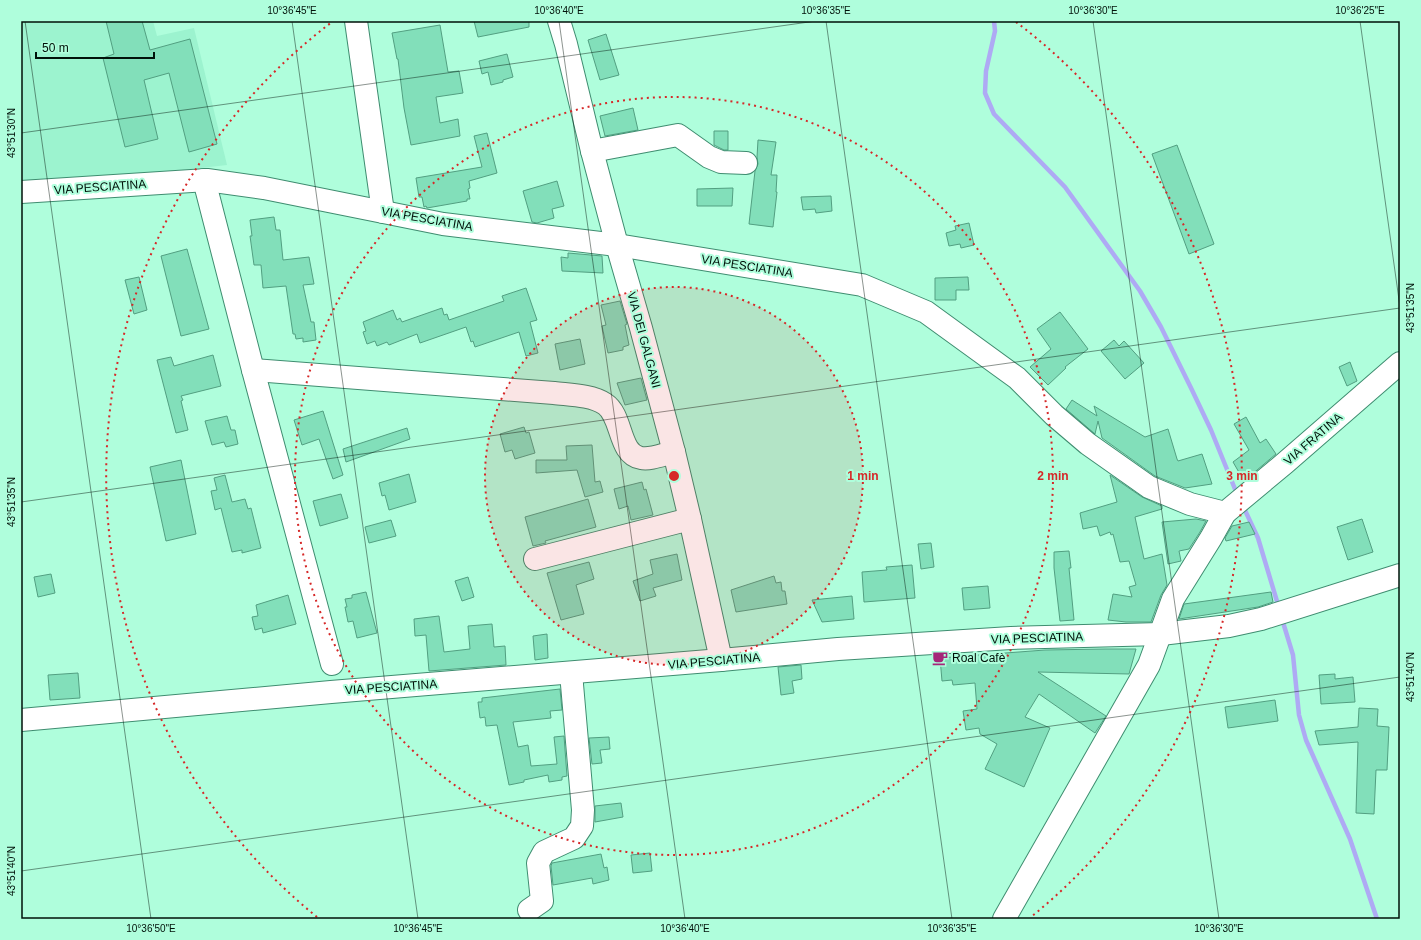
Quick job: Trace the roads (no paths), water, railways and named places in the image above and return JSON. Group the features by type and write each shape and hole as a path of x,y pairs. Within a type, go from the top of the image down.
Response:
{"street":[{"path":"356,21 383,212"},
{"name":"VIA DEI GALGANI","path":"559,21 617,245 674,452 721,660"},
{"path":"592,151 678,135 709,157 722,162 746,163"},
{"path":"204,180 253,370 332,664"},
{"name":"VIA PESCIATINA","path":"21,192 204,180 264,188 443,224 617,245 862,285 926,312 1017,378 1054,415 1088,444 1149,487 1190,504 1235,504"},
{"name":"VIA FRATINA","path":"1235,504 1400,363"},
{"path":"253,370 554,393 595,399 606,405 614,415 624,443 630,453 640,458 649,458 674,452"},
{"path":"1004,919 1149,665 1173,599 1211,538 1235,504"},
{"path":"535,559 690,519"},
{"name":"VIA PESCIATINA","path":"21,720 838,649 1011,638 1161,634 1229,626 1280,613 1400,575"},
{"path":"528,910 542,901 538,863 544,852 574,838 582,826 584,810 571,673"}],"waterway":[{"path":"994,21 995,31 986,71 985,93 994,114 1065,187 1140,291 1161,327 1192,390 1211,430 1237,494"},
{"path":"1243,506 1258,538 1279,608"},
{"path":"1282,619 1293,655 1299,715 1306,740 1350,839 1377,919"}],"place":[{"name":"Roal Cafè","path":"940,658"}]}
